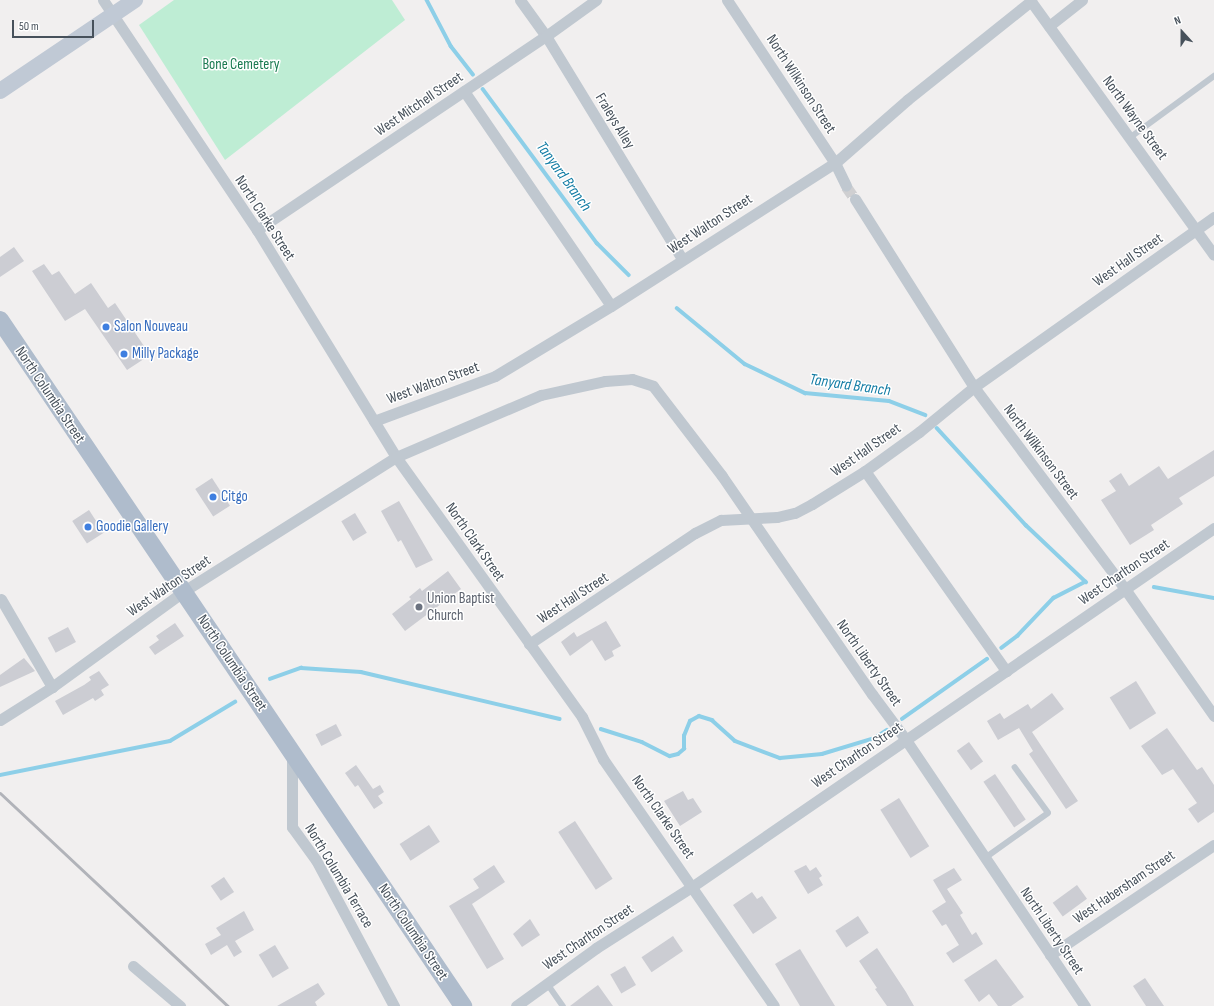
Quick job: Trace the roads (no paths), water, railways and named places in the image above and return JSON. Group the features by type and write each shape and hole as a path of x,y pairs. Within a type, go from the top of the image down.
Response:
{"main road":[{"path":"0,92 135,0"},
{"name":"North Columbia Street","path":"0,320 463,1006"}],"street":[{"name":"North Clarke Street","path":"103,0 257,230 396,457"},
{"name":"Fraleys Alley","path":"520,0 546,36 682,259"},
{"name":"West Mitchell Street","path":"257,230 546,36 596,0"},
{"name":"North Wilkinson Street","path":"727,0 835,163 846,186"},
{"name":"West Walton Street","path":"374,421 495,376 611,306 682,259 835,163 907,100 1031,0"},
{"name":"North Wayne Street","path":"1031,0 1131,137 1214,255"},
{"path":"1049,26 1082,0"},
{"path":"464,91 611,306"},
{"name":"North Wilkinson Street","path":"855,199 974,387 1125,590 1214,716"},
{"name":"West Hall Street","path":"529,644 695,533 721,520 749,517 777,517 795,513 865,471 974,387 1214,218"},
{"name":"West Walton Street","path":"0,720 52,687 184,591 396,457 541,395 605,381 632,379 653,386 665,400"},
{"name":"North Liberty Street","path":"665,400 722,476 749,517 906,740 1085,1006"},
{"name":"North Clark Street","path":"396,457 529,644"},
{"path":"865,471 1006,670"},
{"name":"West Charlton Street","path":"516,1006 596,948 693,886 1214,528"},
{"path":"1,599 52,687"},
{"name":"North Clarke Street","path":"529,644 582,717 603,759 693,886 774,1006"},
{"name":"North Columbia Terrace","path":"292,752 292,827 319,866 394,1006"},
{"name":"West Habersham Street","path":"1050,955 1214,845"},
{"path":"133,966 180,1006"}],"lane":[{"path":"1131,137 1214,76"},
{"path":"985,858 1048,813 1015,768"},
{"path":"547,983 563,1006"}],"waterway":[{"name":"Tanyard Branch","path":"427,0 451,46 473,74"},
{"name":"Tanyard Branch","path":"483,89 597,243 629,275"},
{"name":"Tanyard Branch","path":"677,308 745,364 805,393 889,401 925,415"},
{"name":"Tanyard Branch","path":"937,428 1026,525 1086,582 1054,598 1018,636 1002,648"},
{"name":"Tanyard Branch","path":"1154,587 1214,598"},
{"path":"902,719 987,659"},
{"path":"270,679 301,668 361,672 560,719"},
{"path":"0,775 170,741 235,702"},
{"path":"601,729 642,742 670,756 678,754 684,749 684,736 690,721 699,716 712,720 735,741 780,758 822,754 875,738 887,730"}],"tunnel":[{"path":"846,186 855,199"}],"railway":[{"path":"0,793 228,1006"}],"place":[{"name":"Salon Nouveau","path":"106,327"},
{"name":"Milly Package","path":"124,354"},
{"name":"Citgo","path":"213,497"},
{"name":"Goodie Gallery","path":"88,527"},
{"name":"Union Baptist Church","path":"419,607"}],"park label":[{"name":"Bone Cemetery","path":"241,65"}]}
